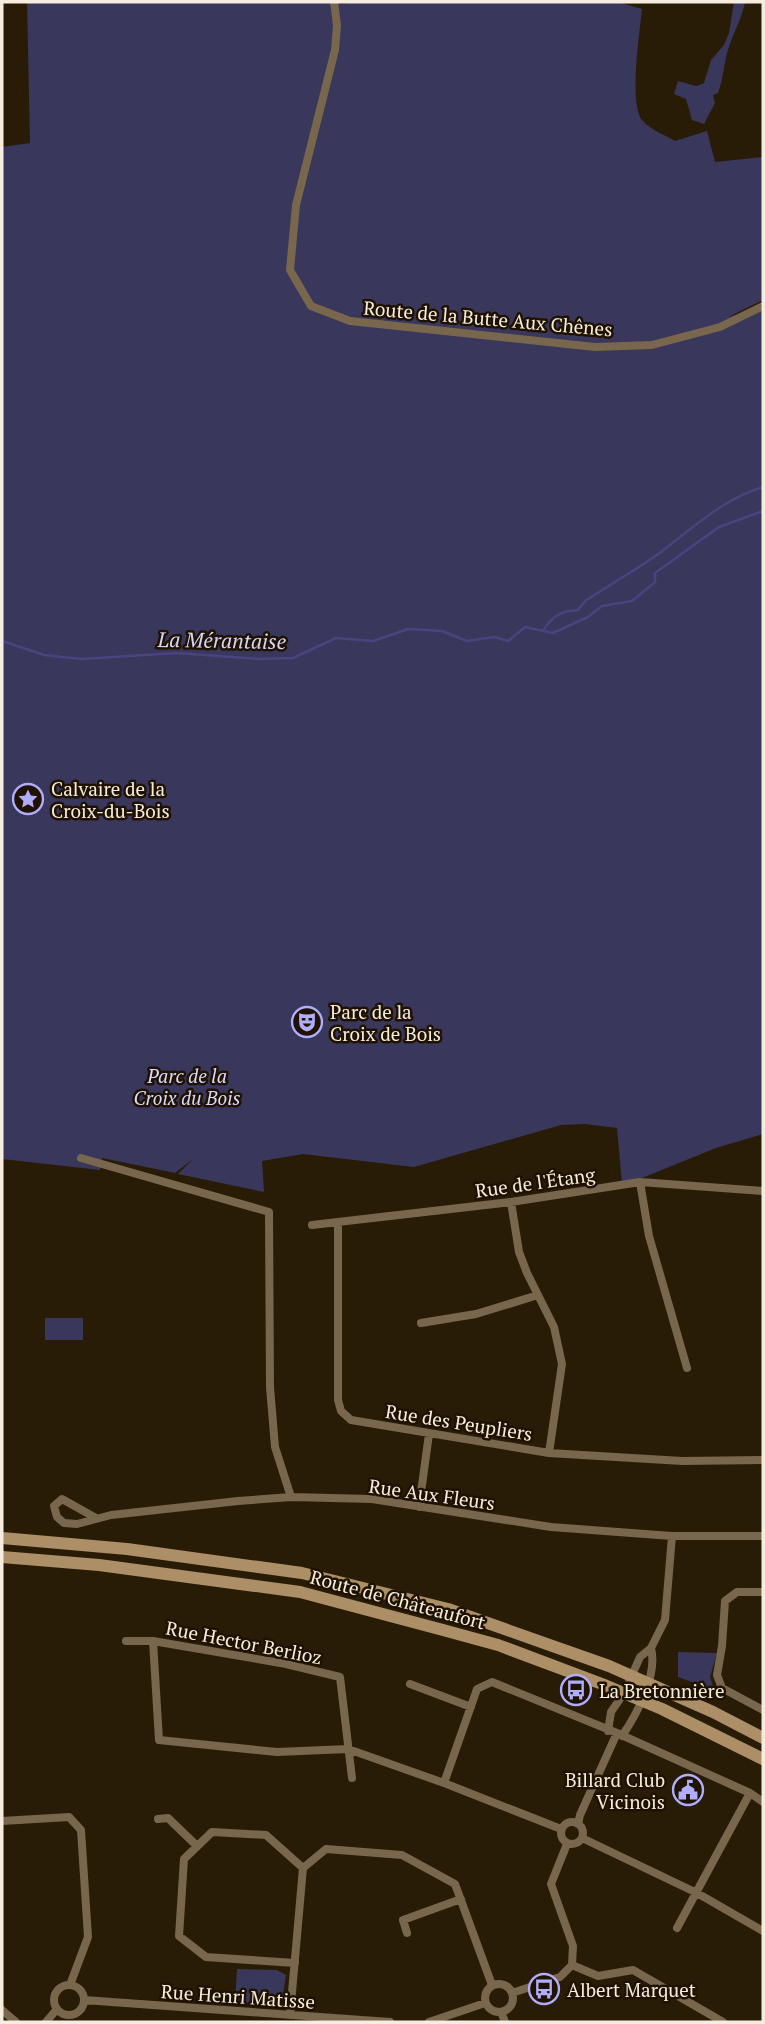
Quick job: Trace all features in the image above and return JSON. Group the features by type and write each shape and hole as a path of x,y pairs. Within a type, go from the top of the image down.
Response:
{"main road":[{"name":"Route de Châteaufort","path":"2,1538 127,1549 302,1573 448,1609 628,1685 641,1700 763,1759"},
{"name":"Route de Châteaufort","path":"2,1557 99,1565 300,1592 498,1645 628,1685 648,1683 763,1738"}],"street":[{"name":"Route de la Butte Aux Chênes","path":"334,2 337,25 335,50 296,205 290,270 311,306 350,321 595,347 652,345 720,327 763,306"},
{"path":"81,1158 269,1212 270,1387 275,1447 291,1497"},
{"path":"640,1182 649,1236 687,1368"},
{"name":"Rue de l'Étang","path":"312,1225 511,1202 640,1182 763,1191"},
{"path":"511,1202 519,1252 554,1327 562,1364 549,1453"},
{"name":"Rue des Peupliers","path":"338,1222 338,1400 341,1411 351,1420 549,1453 682,1461 763,1460"},
{"path":"421,1324 476,1314 538,1295"},
{"path":"419,1507 429,1434"},
{"name":"Rue Aux Fleurs","path":"96,1518 62,1499 54,1506 57,1517 64,1523 78,1524 96,1518 165,1509 291,1497 372,1499 551,1527 672,1536 763,1536"},
{"path":"615,1733 611,1712 628,1685 640,1657 651,1648 665,1620 672,1536"},
{"path":"763,1592 737,1592 724,1601 722,1646 717,1675 722,1688 763,1710"},
{"name":"Rue Hector Berlioz","path":"126,1641 153,1641 340,1676 352,1778"},
{"name":"Rue Hector Berlioz","path":"153,1641 159,1740 277,1752 348,1749 561,1829"},
{"path":"578,1824 615,1733 633,1720 654,1660 651,1648"},
{"path":"444,1783 477,1689 492,1682 615,1733 750,1793 763,1802"},
{"path":"410,1684 471,1707"},
{"path":"677,1928 750,1793"},
{"path":"2,1821 69,1817 81,1830 88,1937 70,1985"},
{"path":"158,1819 168,1818 197,1846"},
{"path":"569,1822 578,1824 582,1828 582,1838 576,1844 567,1844 562,1840 561,1829 569,1822"},
{"path":"295,1963 206,1956 179,1936 184,1859 212,1832 266,1835 303,1868"},
{"path":"582,1838 697,1893 763,1931"},
{"path":"512,1993 560,1977 572,1965 573,1946 551,1884 567,1844"},
{"path":"290,2015 303,1868 326,1849 402,1855 455,1884 492,1985"},
{"path":"407,1933 403,1920 461,1899"},
{"path":"572,1965 598,1976 633,1970 723,2022"},
{"path":"504,1984 512,1993 511,2005 501,2012 491,2011 485,2003 485,1992 492,1985 504,1984"},
{"path":"65,1985 70,1985 80,1990 84,2000 76,2013 66,2014 57,2009 54,1998 65,1985"},
{"name":"Rue Henri Matisse","path":"84,2000 390,2022"},
{"path":"429,2022 485,2003"},
{"path":"46,2022 57,2009"},
{"path":"2,2010 16,2022"},
{"path":"501,2012 505,2022"},
{"path":"252,2013 256,2022"}],"green space":[{"name":"Parc de la Croix du Bois","path":"27,2 618,2 642,9 637,50 636,101 643,121 675,141 707,131 715,162 763,157 763,300 728,317 763,307 763,1134 716,1148 642,1178 622,1183 617,1128 585,1124 561,1125 414,1167 303,1154 262,1161 264,1192 178,1174 193,1159 175,1173 102,1158 100,1170 2,1159 2,147 30,143"},
{"path":"734,2 745,2 728,50 718,93 713,95 715,103 704,124 692,120 686,99 674,94 678,81 696,86 704,83 711,60 724,45 729,33"},
{"path":"45,1318 83,1318 83,1340 45,1340"},
{"path":"678,1652 717,1653 710,1677 714,1690 678,1677"},
{"path":"237,1969 277,1970 286,1975 283,1995 268,2003 235,2002"}],"waterway":[{"name":"La Mérantaise","path":"2,641 44,655 81,659 177,653 258,659 293,658 336,638 373,641 408,629 442,631 467,641 494,637 508,641 525,627 543,631 558,615 578,610 585,601 654,557 719,508 763,487"},
{"path":"543,631 553,633 588,617 602,606 632,601 655,582 655,573 719,527 763,511"}],"place":[{"name":"Calvaire de la Croix-du-Bois","path":"28,799"},
{"name":"Parc de la Croix de Bois","path":"307,1022"},
{"name":"La Bretonnière","path":"576,1690"},
{"name":"Billard Club Vicinois","path":"688,1790"},
{"name":"Albert Marquet","path":"544,1989"}]}
